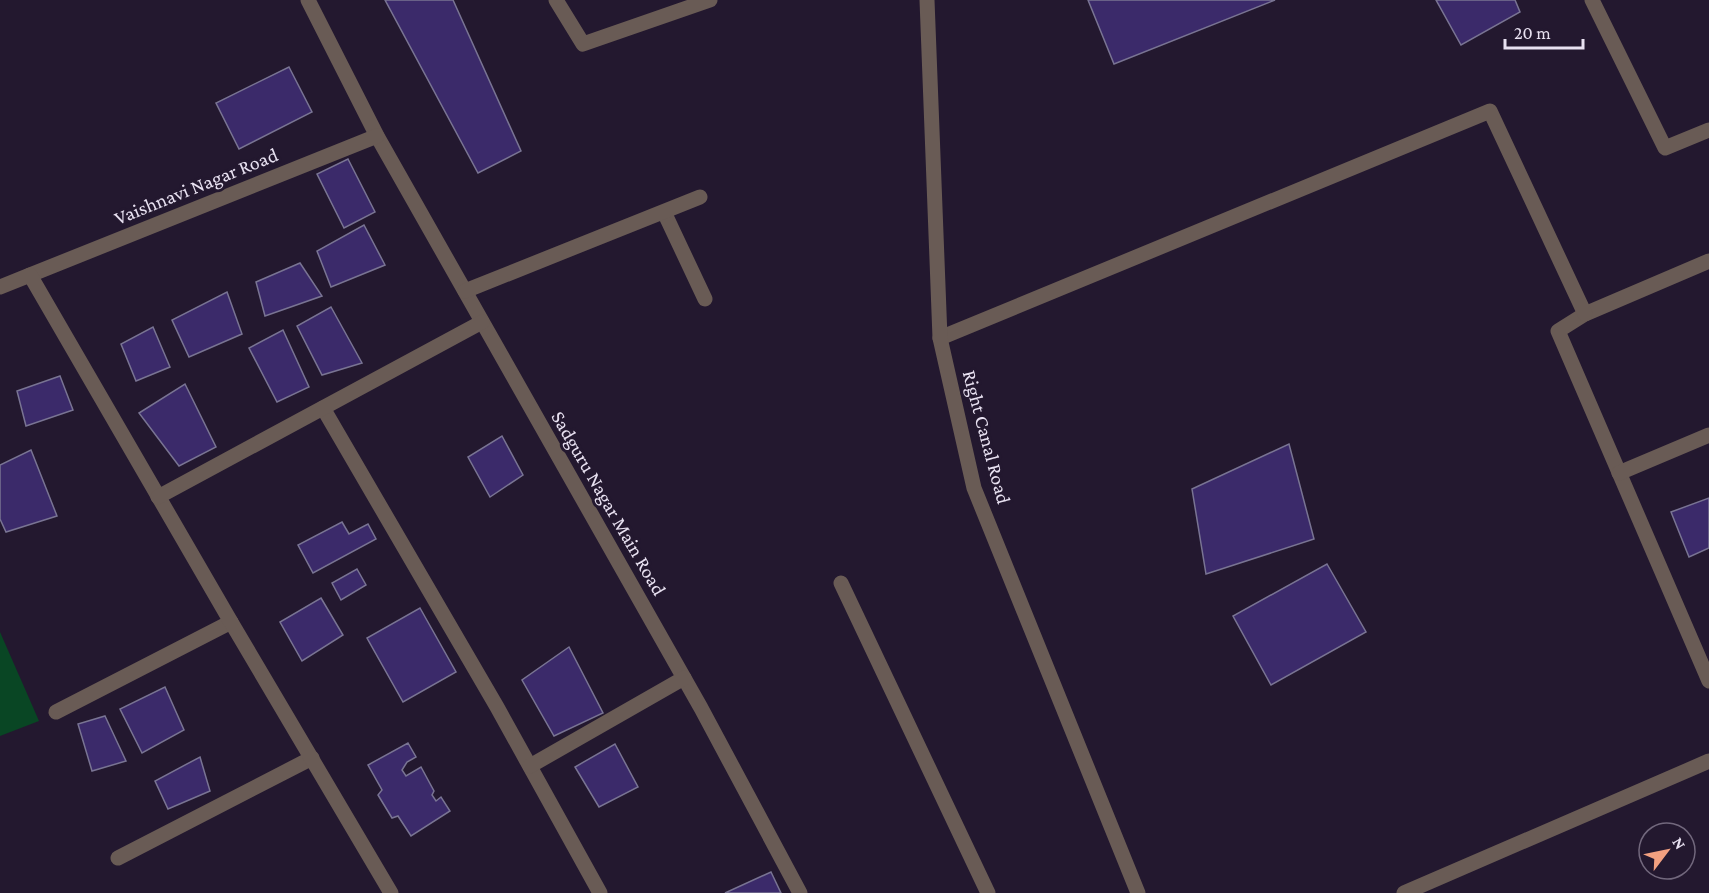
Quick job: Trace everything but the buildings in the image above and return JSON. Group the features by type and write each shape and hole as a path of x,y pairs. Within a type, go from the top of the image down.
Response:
{"street":[{"name":"Sadguru Nagar Main Road","path":"308,0 377,136 684,678 800,893"},
{"path":"556,0 583,44 710,0"},
{"name":"Right Canal Road","path":"927,0 940,338 974,488 1138,893"},
{"path":"1593,0 1665,148 1709,130"},
{"path":"940,338 1490,111 1585,315"},
{"name":"Vaishnavi Nagar Road","path":"0,287 377,136"},
{"path":"465,291 700,197"},
{"path":"664,212 705,299"},
{"path":"1709,261 1585,315 1558,331 1709,681"},
{"path":"30,275 391,893"},
{"path":"158,497 482,322"},
{"path":"323,408 498,707 600,893"},
{"path":"1619,473 1709,435"},
{"path":"842,583 988,893"},
{"path":"56,712 231,622"},
{"path":"530,766 684,678"},
{"path":"118,858 312,758"},
{"path":"1404,893 1709,761"}],"green space":[{"path":"0,632 39,721 0,736"}]}
